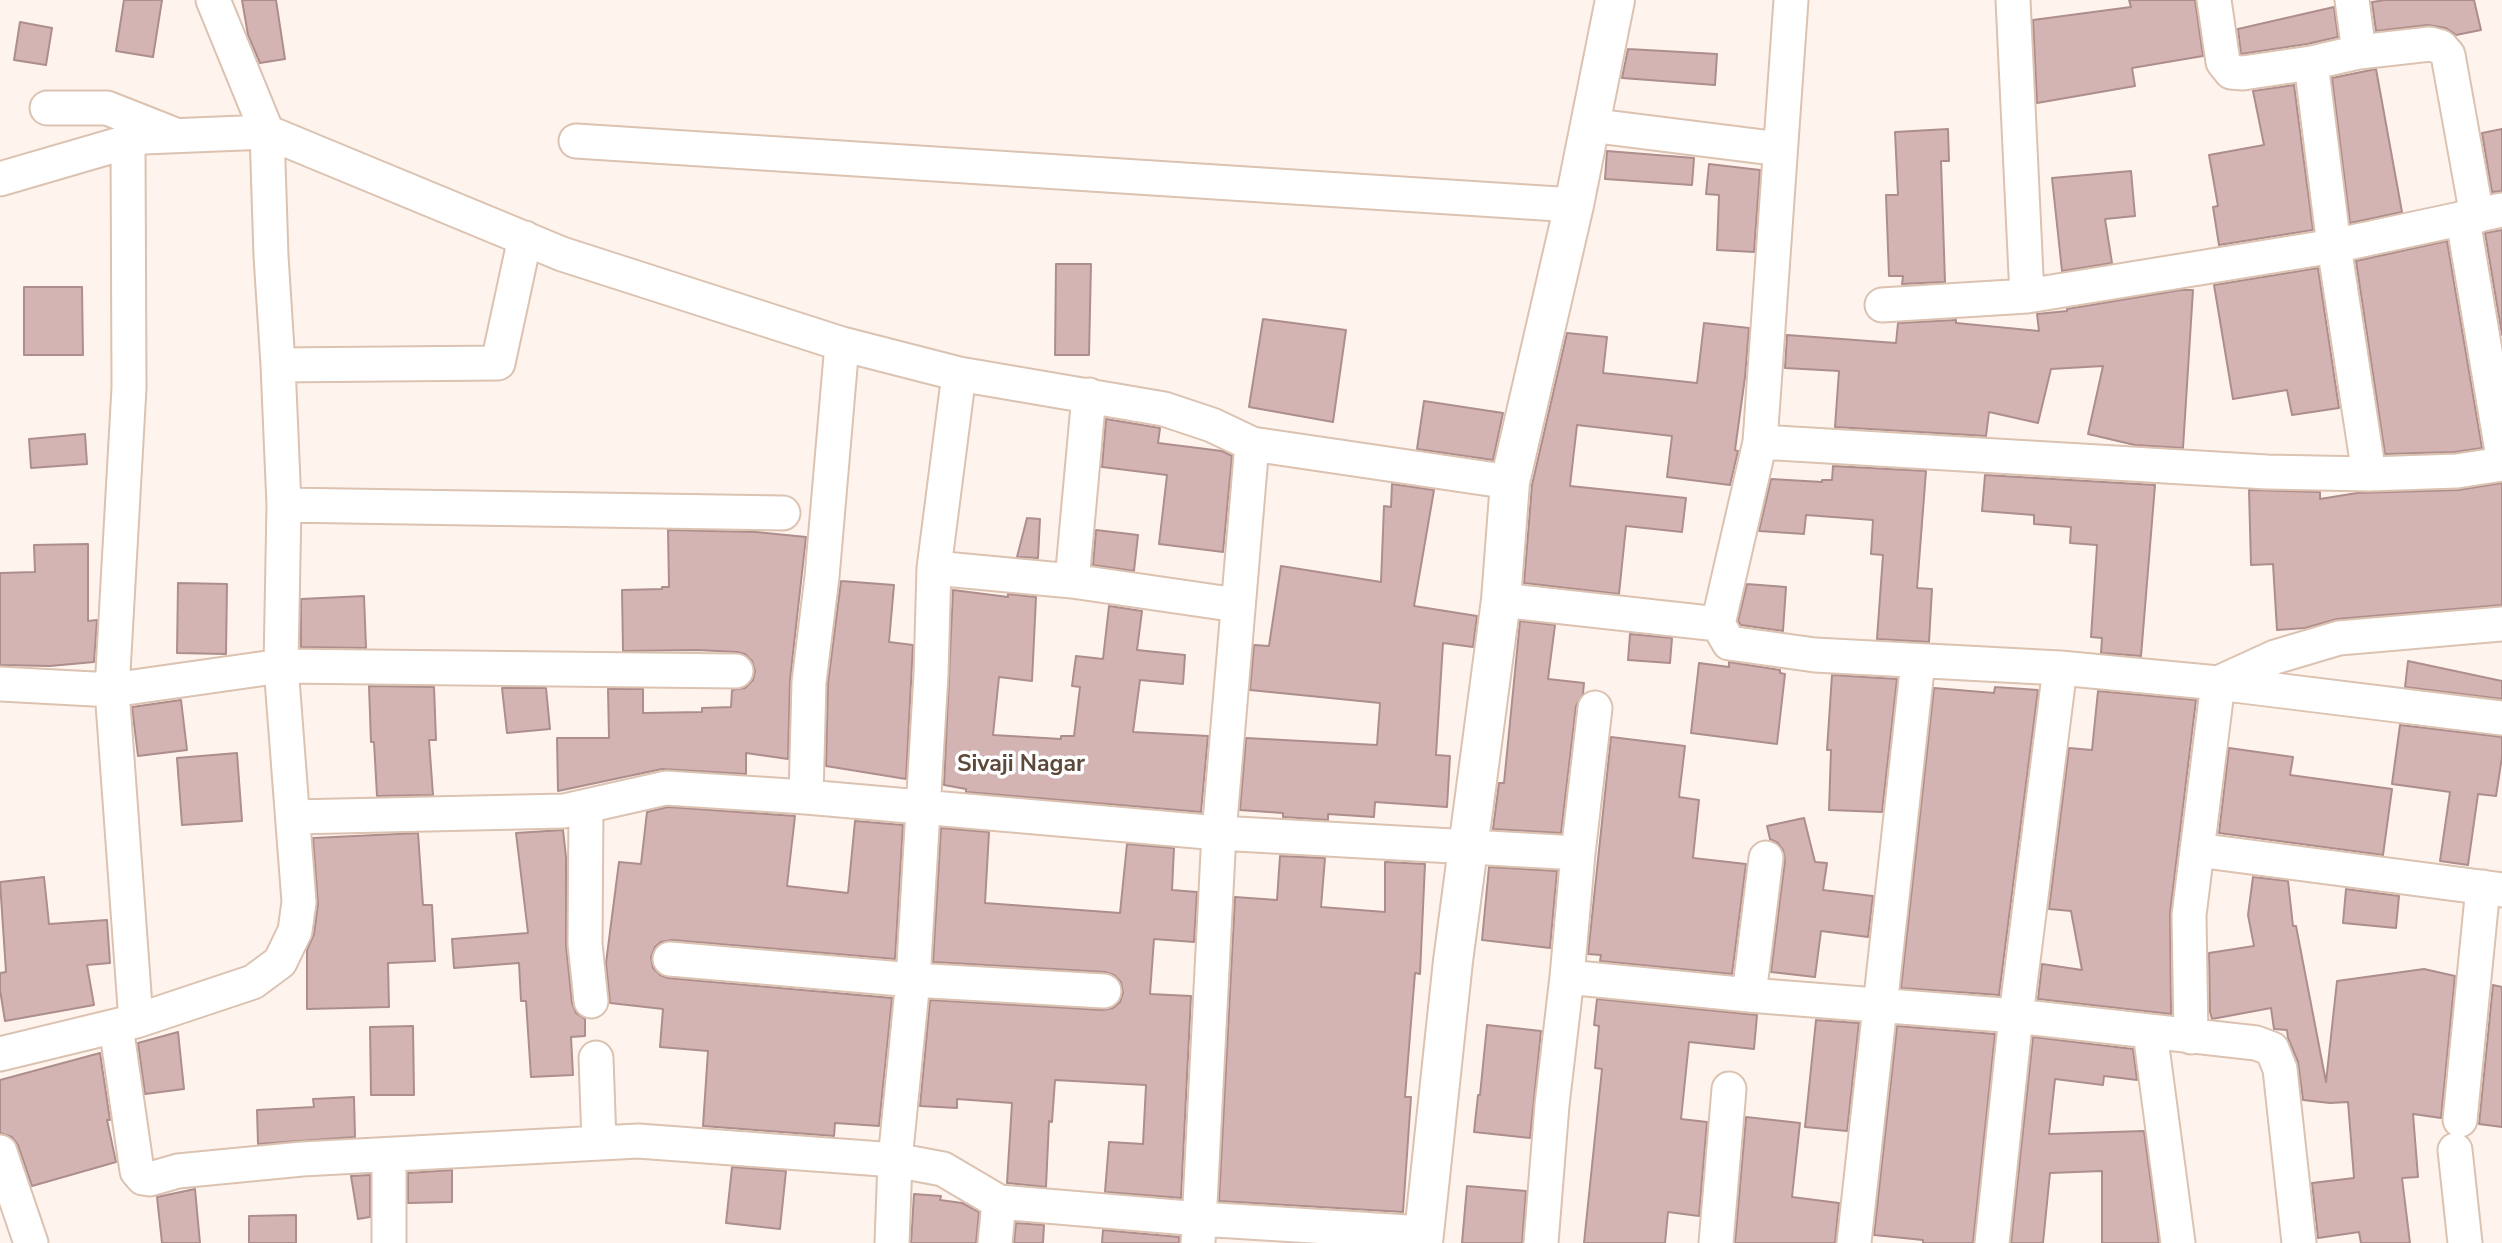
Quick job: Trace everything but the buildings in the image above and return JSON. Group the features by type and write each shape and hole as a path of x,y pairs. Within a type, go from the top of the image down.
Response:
{"street":[{"path":"0,1054 126,1023 253,982 280,962 295,931 299,902 281,666 284,505 267,132 213,0"},
{"path":"128,141 129,388 113,690 126,1023 135,1157 137,1171 143,1178 150,1179 178,1171 288,1160 638,1141 895,1160 943,1169 999,1202 1199,1231 1424,1238 1453,961 1501,600 1510,482 1574,205 1615,0"},
{"path":"1791,0 1760,442 1718,624 1729,643 1815,655 2060,668 2502,718"},
{"path":"2013,0 2027,296"},
{"path":"2214,0 2223,62 2231,72 2243,74 2311,64 2359,52 2430,44 2441,47 2448,55 2481,215 2502,451"},
{"path":"2352,0 2359,52"},
{"path":"2311,64 2334,246 2369,474"},
{"path":"47,108 107,108 178,136"},
{"path":"1589,125 1780,149"},
{"path":"0,179 144,137 267,132 562,254 842,344 959,374 1164,409 1212,425 1252,444 1510,482"},
{"path":"576,141 1574,205"},
{"path":"1881,305 2027,296 2334,246 2481,215"},
{"path":"278,365 498,363 525,239"},
{"path":"806,797 808,682 822,577 842,344"},
{"path":"892,1243 895,1160 913,981 934,568 959,374"},
{"path":"1072,581 1089,395"},
{"path":"1760,442 2240,471 2369,474 2457,471 2502,464"},
{"path":"1199,1231 1219,833 1252,444"},
{"path":"284,505 783,513"},
{"path":"934,568 1072,581 1237,605"},
{"path":"1501,600 1718,624"},
{"path":"2218,684 2275,657 2339,638 2502,624"},
{"path":"1854,1243 1918,661"},
{"path":"0,684 113,690 281,666 736,671"},
{"path":"1992,1243 2016,1016 2060,668"},
{"path":"2191,1037 2189,915 2218,684"},
{"path":"1541,1243 1552,1105 1595,708"},
{"path":"293,817 564,811 666,788 806,797 1219,833 1578,853"},
{"path":"586,806 585,944 591,1001"},
{"path":"2197,850 2493,888 2472,989 2458,1135 2465,1243"},
{"path":"1749,995 1766,858"},
{"path":"670,959 913,981 1104,991"},
{"path":"1567,977 1749,995 2016,1016 2256,1043 2272,1049 2280,1069 2299,1243"},
{"path":"2150,1032 2178,1243"},
{"path":"596,1058 599,1142"},
{"path":"1716,1243 1729,1089"},
{"path":"0,1152 31,1243"},
{"path":"388,1156 389,1243"},
{"path":"995,1243 999,1202"}],"district":[{"name":"Sivaji Nagar","path":"1021,765"}]}
